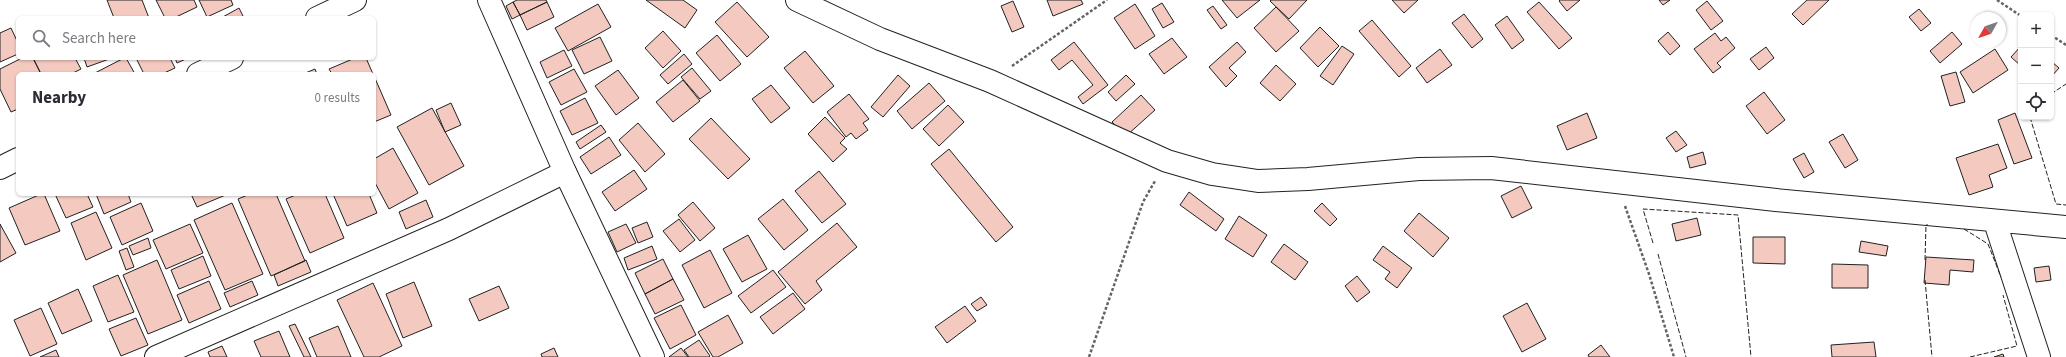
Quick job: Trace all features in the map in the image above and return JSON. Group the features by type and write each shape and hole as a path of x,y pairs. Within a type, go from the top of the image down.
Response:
{"street":[{"path":"321,16 355,0"},
{"path":"489,0 565,172 653,357"},
{"path":"798,0 880,39 990,82 1167,161 1212,174 1258,181 1308,179 1419,169 1491,168 1776,200 1995,222 2066,227"},
{"path":"202,72 228,60"},
{"path":"0,168 16,160"},
{"path":"156,357 449,229 565,172"},
{"path":"1995,222 2039,357"}],"path":[{"path":"990,82 1107,0"},
{"path":"1997,0 2018,14"},
{"path":"2054,38 2066,45"},
{"path":"1089,357 1143,202 1167,161"},
{"path":"1616,182 1649,274 1674,357"}],"building":[{"path":"107,0 142,0 148,16 113,16"},
{"path":"156,0 194,0 197,7 178,16 164,16"},
{"path":"199,0 231,0 233,5 207,16"},
{"path":"517,0 546,0 547,2 520,15 513,2"},
{"path":"646,0 683,0 697,10 685,28"},
{"path":"1047,0 1081,0 1083,4 1053,16"},
{"path":"1222,0 1260,0 1237,18"},
{"path":"1307,0 1289,19 1270,1"},
{"path":"1392,0 1418,0 1404,13"},
{"path":"1580,0 1567,11 1559,1"},
{"path":"1659,0 1670,0 1663,5"},
{"path":"1807,0 1829,0 1803,25 1792,14"},
{"path":"1013,1 1024,27 1012,32 1001,6"},
{"path":"1707,1 1723,21 1711,30 1696,10"},
{"path":"513,2 520,15 512,19 506,6"},
{"path":"547,2 554,17 527,30 520,15"},
{"path":"737,2 769,37 747,57 715,22"},
{"path":"1539,2 1572,38 1559,49 1527,12"},
{"path":"1162,3 1174,22 1163,28 1152,9"},
{"path":"598,4 611,27 568,51 555,28"},
{"path":"1135,4 1155,36 1135,49 1114,18"},
{"path":"1213,6 1227,25 1221,29 1207,10"},
{"path":"1276,7 1299,31 1276,52 1254,28"},
{"path":"239,8 243,16 225,16"},
{"path":"1919,9 1931,23 1921,31 1909,17"},
{"path":"1464,14 1483,39 1472,48 1452,23"},
{"path":"1507,16 1524,40 1512,49 1495,25"},
{"path":"1372,20 1411,66 1399,77 1359,31"},
{"path":"1320,27 1339,46 1318,67 1300,48"},
{"path":"11,28 16,39 16,55 0,62 0,33"},
{"path":"663,31 681,51 663,68 645,48"},
{"path":"1668,32 1680,46 1670,55 1658,41"},
{"path":"1952,32 1962,44 1940,63 1930,51"},
{"path":"1715,33 1721,41 1726,37 1735,48 1717,63 1721,67 1713,73 1694,49"},
{"path":"717,35 741,64 720,81 696,53"},
{"path":"600,37 612,61 584,74 572,50"},
{"path":"1172,38 1187,57 1164,74 1149,54"},
{"path":"1074,42 1108,85 1083,104 1078,97 1093,85 1072,60 1059,70 1051,60"},
{"path":"1237,42 1246,52 1229,68 1237,76 1226,87 1209,67"},
{"path":"1342,46 1354,54 1333,85 1320,76"},
{"path":"1766,47 1774,58 1759,70 1750,59"},
{"path":"1440,49 1452,65 1427,83 1416,68"},
{"path":"1995,49 2008,70 1973,93 1960,72"},
{"path":"2018,49 2018,63 2011,57"},
{"path":"564,50 572,66 547,78 540,62"},
{"path":"805,51 834,86 813,103 784,68"},
{"path":"684,54 692,64 668,84 660,75"},
{"path":"18,60 34,60 40,72 16,72 16,110 11,112 0,89 0,69"},
{"path":"34,60 76,60 81,69 75,72 40,72"},
{"path":"85,60 106,60 87,67"},
{"path":"120,60 127,60 134,72 97,72"},
{"path":"137,60 171,60 175,68 166,72 143,72"},
{"path":"176,60 184,60 177,63"},
{"path":"350,60 367,60 372,72 331,72 329,69"},
{"path":"2054,64 2059,68 2054,74"},
{"path":"1276,65 1296,84 1280,101 1260,83"},
{"path":"692,68 711,91 700,99 681,77"},
{"path":"315,69 316,72 308,72"},
{"path":"574,69 587,92 561,105 549,82"},
{"path":"618,70 639,98 616,115 595,86"},
{"path":"1956,72 1965,102 1950,106 1941,76"},
{"path":"898,75 910,86 883,117 871,107"},
{"path":"1126,75 1135,84 1116,101 1108,92"},
{"path":"683,80 700,101 673,122 656,102"},
{"path":"376,81 391,115 376,121"},
{"path":"929,83 945,101 912,129 897,111"},
{"path":"771,85 790,108 771,123 752,99"},
{"path":"1764,92 1785,120 1767,134 1746,106"},
{"path":"849,94 869,119 863,123 868,130 856,139 851,133 846,137 827,112"},
{"path":"1141,95 1155,110 1126,136 1112,122"},
{"path":"585,98 598,123 572,135 560,111"},
{"path":"451,103 461,125 445,132 436,110"},
{"path":"948,105 964,122 939,146 923,129"},
{"path":"432,108 464,166 429,185 397,127"},
{"path":"1587,113 1597,138 1567,150 1557,126"},
{"path":"2015,113 2032,158 2014,164 1998,120"},
{"path":"825,117 845,138 840,143 847,149 833,162 808,134"},
{"path":"711,118 750,159 728,179 689,139"},
{"path":"638,123 665,154 645,172 619,140"},
{"path":"601,125 606,132 580,149 576,142"},
{"path":"1676,131 1687,145 1676,152 1666,138"},
{"path":"1843,134 1858,160 1845,168 1829,142"},
{"path":"609,137 621,155 591,174 580,157"},
{"path":"1998,144 2007,168 1989,175 1993,187 1969,195 1956,158"},
{"path":"393,148 418,193 389,209 376,185 376,158"},
{"path":"949,149 1013,227 996,242 931,164"},
{"path":"1703,152 1706,164 1690,168 1687,157"},
{"path":"1804,153 1814,172 1804,178 1793,159"},
{"path":"634,170 647,189 615,211 602,192"},
{"path":"819,171 846,204 822,223 795,191"},
{"path":"1521,186 1532,208 1512,218 1501,196"},
{"path":"1189,192 1224,219 1216,231 1180,205"},
{"path":"36,196 45,196 60,231 25,245 9,208"},
{"path":"56,196 88,196 93,207 66,218"},
{"path":"97,196 129,196 131,202 104,214"},
{"path":"192,196 223,196 197,207"},
{"path":"245,196 277,196 305,261 271,276 238,199"},
{"path":"293,196 326,196 344,238 310,253 286,199"},
{"path":"334,196 370,196 377,213 347,226"},
{"path":"783,199 808,230 784,250 758,219"},
{"path":"426,200 433,217 406,229 399,212"},
{"path":"693,202 715,228 700,241 678,215"},
{"path":"141,203 153,231 122,245 110,217"},
{"path":"232,203 263,274 225,290 194,220"},
{"path":"1322,203 1337,219 1330,226 1314,211"},
{"path":"96,212 112,248 86,260 71,223"},
{"path":"1419,213 1449,238 1433,257 1404,231"},
{"path":"1239,216 1267,235 1253,257 1225,239"},
{"path":"1697,218 1701,235 1676,241 1672,224"},
{"path":"679,219 695,240 680,252 663,231"},
{"path":"647,222 653,237 638,243 632,228"},
{"path":"837,223 857,247 816,281 822,290 805,304 778,272"},
{"path":"0,224 16,253 0,262"},
{"path":"190,224 203,253 166,269 153,240"},
{"path":"626,224 636,243 617,252 608,232"},
{"path":"748,235 767,269 742,282 723,249"},
{"path":"1753,237 1785,237 1785,264 1753,263"},
{"path":"148,238 151,248 133,255 129,246"},
{"path":"1861,241 1888,246 1886,256 1859,252"},
{"path":"1284,244 1308,262 1295,280 1271,262"},
{"path":"652,246 657,259 628,270 624,258"},
{"path":"1383,246 1412,268 1397,288 1385,279 1390,272 1373,260"},
{"path":"127,248 134,267 126,270 119,251"},
{"path":"710,250 732,293 704,308 682,265"},
{"path":"203,256 211,276 179,289 171,270"},
{"path":"1926,257 1974,260 1973,272 1950,270 1949,285 1924,283"},
{"path":"663,259 673,279 645,294 635,273"},
{"path":"157,260 182,320 148,334 123,275"},
{"path":"306,260 311,272 278,286 274,275"},
{"path":"1832,264 1868,265 1868,288 1832,288"},
{"path":"2049,266 2051,280 2036,282 2034,268"},
{"path":"773,270 786,287 751,313 738,296"},
{"path":"118,275 134,312 108,322 93,286"},
{"path":"1357,276 1370,292 1357,302 1345,286"},
{"path":"673,279 684,300 655,314 645,294"},
{"path":"209,281 221,309 189,323 177,295"},
{"path":"252,281 258,295 230,307 224,293"},
{"path":"414,282 432,326 403,338 386,294"},
{"path":"373,283 402,346 379,357 364,357 337,300"},
{"path":"499,286 509,308 479,321 469,299"},
{"path":"78,289 92,321 62,334 48,303"},
{"path":"793,293 805,309 773,334 760,317"},
{"path":"981,297 987,305 977,311 971,304"},
{"path":"1527,303 1546,339 1522,352 1503,316"},
{"path":"681,305 696,335 670,349 654,318"},
{"path":"965,306 976,321 947,343 935,327"},
{"path":"41,308 57,344 30,356 14,320"},
{"path":"728,315 743,343 718,357 713,357 698,332"},
{"path":"136,318 148,345 121,356 109,329"},
{"path":"295,324 311,357 304,357 289,326"},
{"path":"338,326 351,357 317,357 309,338"},
{"path":"279,331 290,357 261,357 254,341"},
{"path":"699,340 710,356 689,357 684,350"},
{"path":"1874,342 1876,357 1832,357 1831,345"},
{"path":"1601,345 1610,357 1589,357 1588,355"},
{"path":"222,346 227,357 210,357 208,352"},
{"path":"554,348 558,357 542,357 541,354"},
{"path":"681,348 688,357 669,357"},
{"path":"56,350 59,357 40,357"},
{"path":"2003,354 2004,357 1994,357"}],"fence":[{"path":"2054,92 2066,84"},
{"path":"2031,120 2056,204 2066,205"},
{"path":"1653,243 1643,209 1738,215 1751,357"},
{"path":"1925,260 1926,225 1928,225"},
{"path":"1964,229 1988,244 2001,277"},
{"path":"1658,254 1686,357"},
{"path":"1925,280 1932,357"},
{"path":"1970,357 2017,346 2003,295"}]}
